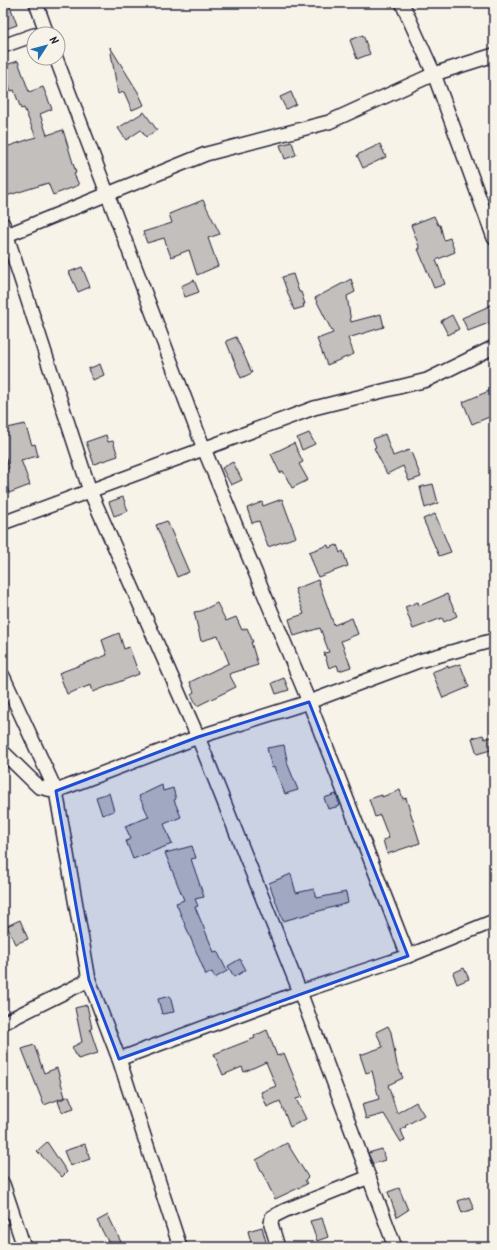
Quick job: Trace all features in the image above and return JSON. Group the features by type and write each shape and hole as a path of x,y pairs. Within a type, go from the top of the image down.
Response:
{"street":[{"path":"36,3 40,26"},
{"path":"402,3 434,74 494,238"},
{"path":"3,46 26,38"},
{"path":"395,1247 300,992 198,737 90,491 5,230 107,195 206,154 329,122 434,74 494,55"},
{"path":"59,66 204,449 309,702 408,956"},
{"path":"3,523 314,408 427,380 494,347"},
{"path":"3,752 39,787 56,791 198,737 309,702 419,662 494,640"},
{"path":"3,676 56,791 89,980 119,1059 180,1247"},
{"path":"119,1059 300,992 408,956 494,921"},
{"path":"3,1023 89,980"},
{"path":"278,1247 271,1224 272,1217 369,1177"},
{"path":"3,1184 24,1247"}],"highlighted area":[{"path":"309,702 408,956 119,1059 89,980 56,791 198,737"}],"building":[{"path":"3,3 9,3 17,25 3,30"},
{"path":"363,35 370,54 357,59 350,40"},
{"path":"110,47 138,92 144,105 132,110 124,92 118,94"},
{"path":"18,61 29,92 43,87 52,109 40,114 47,135 63,130 76,173 74,174 79,185 53,195 48,183 3,197 3,148 36,137 24,108 21,109 14,90 11,91 3,68 3,66"},
{"path":"291,92 296,104 286,109 280,97"},
{"path":"144,112 157,130 146,137 141,130 126,140 118,128"},
{"path":"292,142 296,155 285,159 280,145"},
{"path":"380,144 386,157 363,168 357,155"},
{"path":"203,200 220,234 208,238 218,266 197,275 189,250 171,257 164,238 147,243 143,232 172,223 169,214"},
{"path":"434,216 438,225 440,225 444,240 450,238 455,252 436,260 445,284 434,288 418,249 420,249 411,225"},
{"path":"82,267 90,287 78,292 69,272"},
{"path":"293,274 305,304 303,304 304,307 294,310 282,277"},
{"path":"351,279 355,292 347,296 351,322 381,314 384,327 348,338 354,354 327,365 317,339 333,333 315,298"},
{"path":"194,280 199,292 185,297 181,286"},
{"path":"494,304 494,321 468,331 462,318"},
{"path":"452,315 459,329 448,335 441,321"},
{"path":"236,337 252,373 241,378 226,341"},
{"path":"100,364 104,375 93,380 88,369"},
{"path":"489,391 494,403 494,415 472,424 463,402"},
{"path":"25,424 32,445 35,444 38,456 21,460 30,485 9,493 3,476 3,470 9,468 3,450 3,429"},
{"path":"309,433 315,444 302,450 297,438"},
{"path":"385,434 393,456 409,450 411,452 421,477 409,481 403,466 387,474 374,448 376,447 373,439"},
{"path":"106,435 108,442 113,441 118,456 94,464 86,442"},
{"path":"294,443 303,462 299,464 308,480 292,488 283,471 280,473 271,454"},
{"path":"233,462 242,480 231,485 222,468"},
{"path":"433,484 438,503 425,508 420,487"},
{"path":"123,497 128,511 114,516 109,502"},
{"path":"282,499 296,537 268,547 259,521 252,523 247,508 262,502 263,506"},
{"path":"435,514 451,552 439,556 423,519"},
{"path":"167,521 189,572 177,577 156,525"},
{"path":"328,545 329,548 337,545 340,553 343,551 348,566 318,577 309,552"},
{"path":"318,580 334,625 352,618 358,634 341,641 351,667 339,671 337,665 329,668 324,653 329,652 320,628 294,636 289,619 304,614 295,589"},
{"path":"447,594 457,616 444,622 442,618 413,629 405,607 418,602 419,606"},
{"path":"217,603 226,621 236,617 242,630 247,628 253,642 251,642 258,665 229,674 236,687 197,706 191,694 194,692 190,682 229,663 218,636 201,641 194,612 201,611"},
{"path":"119,633 124,649 129,647 139,674 93,692 91,685 67,694 59,673 107,655 102,640"},
{"path":"460,664 469,687 443,698 432,672 448,666 448,668"},
{"path":"284,678 289,690 276,694 272,683"},
{"path":"483,735 485,739 494,736 494,749 477,754 472,738"},
{"path":"284,745 288,765 298,790 285,794 274,767 272,768 267,748"},
{"path":"162,785 163,791 173,788 176,799 174,800 181,817 164,824 172,844 133,859 126,841 131,839 125,826 149,817 139,796"},
{"path":"400,790 403,799 406,798 420,843 387,854 383,840 389,838 380,815 375,817 369,799 382,795 382,797"},
{"path":"109,793 114,811 102,815 96,797"},
{"path":"336,794 340,806 328,809 324,798"},
{"path":"192,846 196,858 191,859 204,897 195,899 198,906 195,907 214,952 217,951 227,971 215,978 212,972 206,975 176,903 184,900 165,853"},
{"path":"291,874 296,893 314,889 317,898 346,892 348,903 283,921 269,883"},
{"path":"20,920 28,939 15,944 7,926"},
{"path":"240,959 246,970 234,977 228,966"},
{"path":"464,968 469,979 457,984 453,973"},
{"path":"170,996 174,1012 162,1014 158,999"},
{"path":"87,1005 92,1028 90,1029 98,1053 78,1059 72,1047 82,1042 75,1008"},
{"path":"388,1026 391,1032 397,1065 403,1078 388,1085 397,1113 416,1102 424,1115 401,1130 405,1141 401,1142 384,1114 366,1119 362,1104 379,1099 372,1071 366,1073 360,1055 383,1047 376,1032"},
{"path":"267,1030 277,1056 284,1053 302,1097 296,1099 306,1119 290,1127 280,1101 267,1107 261,1092 276,1086 266,1062 244,1072 242,1067 223,1075 214,1054 255,1038 254,1036"},
{"path":"34,1045 44,1073 57,1068 65,1097 44,1105 22,1049"},
{"path":"69,1096 74,1108 62,1112 58,1101"},
{"path":"47,1142 67,1172 62,1177 37,1151"},
{"path":"287,1143 308,1177 305,1180 307,1184 275,1199 256,1160"},
{"path":"85,1144 90,1159 70,1166 64,1151"},
{"path":"382,1149 385,1160 373,1164 368,1153"},
{"path":"399,1188 408,1210 397,1217 388,1192"},
{"path":"469,1197 474,1209 462,1213 458,1201"},
{"path":"108,1215 121,1242 111,1247 97,1221"},
{"path":"322,1218 328,1237 317,1241 310,1221"},
{"path":"262,1227 266,1242 252,1246 248,1231"}]}
